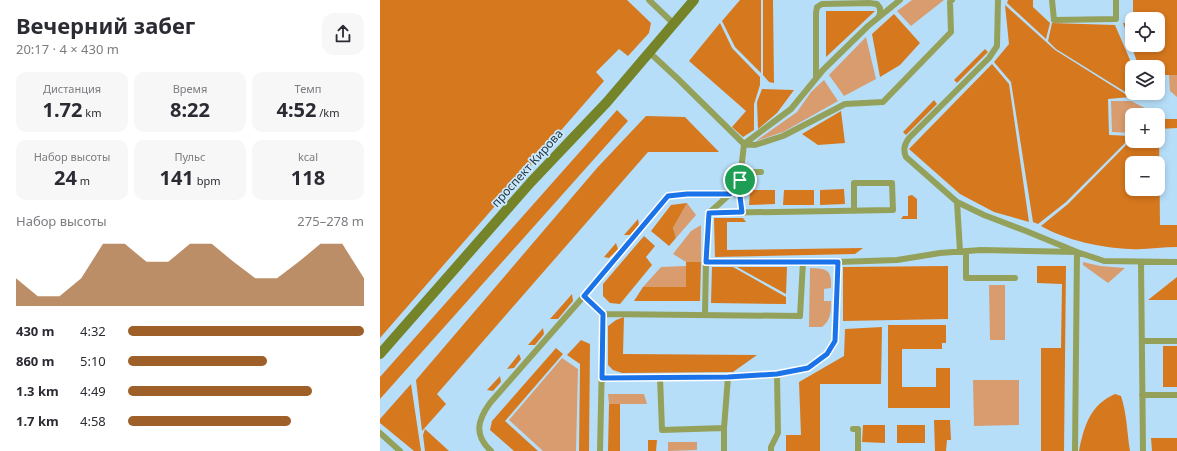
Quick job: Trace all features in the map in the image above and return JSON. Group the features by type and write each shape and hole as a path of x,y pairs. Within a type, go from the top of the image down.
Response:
{"main road":[{"name":"проспект Кирова","path":"380,354 531,182 606,102 694,0"}],"lane":[{"path":"649,0 673,23"},
{"path":"856,4 864,0"},
{"path":"877,18 880,14 879,0"},
{"path":"742,212 739,189 744,144 791,109 816,78 877,18 900,0"},
{"path":"649,52 744,144 755,145 783,136 845,104 883,102 951,32 950,2 952,0"},
{"path":"998,0 997,46 989,58 909,138 903,151 906,157 957,202 984,215 1077,252 1104,261 1177,262"},
{"path":"1052,0 1054,20 1116,19 1116,0"},
{"path":"816,78 817,7 822,4 870,3 877,4 880,8"},
{"path":"741,172 761,172"},
{"path":"705,314 709,213 730,194 740,180"},
{"path":"709,213 742,212 854,211 893,210 892,183 854,183 854,211"},
{"path":"491,451 484,444 479,433 480,418 484,411 584,296 668,196 687,194 730,194"},
{"path":"957,202 966,278 1015,278"},
{"path":"706,262 838,262 897,260 940,253 981,250 1077,252"},
{"path":"1075,451 1077,252"},
{"path":"584,296 603,314 800,316 803,262"},
{"path":"602,378 728,377 777,374 808,368 827,354 835,341 838,262"},
{"path":"1141,262 1143,451"},
{"path":"600,451 603,314"},
{"path":"1142,341 1177,341"},
{"path":"771,451 771,447 778,432 777,374"},
{"path":"724,451 724,428 728,377"},
{"path":"660,378 662,430 724,428"},
{"path":"1142,395 1177,395"},
{"path":"853,429 858,429 858,451"},
{"path":"380,433 400,451"}],"shaded area":[{"path":"380,0 627,0 651,23 649,33 628,56 619,49 596,72 604,81 380,338"},
{"path":"740,0 761,0 761,73 735,47 722,21"},
{"path":"763,0 773,0 774,83 769,82 763,75"},
{"path":"912,0 944,0 911,26 897,11"},
{"path":"1008,0 1033,0 1033,7 1050,23 1046,39 1007,3"},
{"path":"1133,0 1177,0 1177,75 1165,75 1165,60 1136,60 1134,52 1165,52 1165,12 1133,12"},
{"path":"1005,5 1055,50 1125,94 1125,97 1108,99 1109,135 1125,136 1125,143 1066,202 1038,224 1033,222 1011,82 994,62 1009,44"},
{"path":"826,11 875,11 826,57"},
{"path":"894,14 920,43 900,65 880,77 872,34"},
{"path":"720,23 732,48 760,77 760,85 754,104 754,130 743,137 732,127 746,111 689,61"},
{"path":"1052,23 1115,25 1125,48 1125,52 1127,52 1130,60 1125,60 1125,92 1056,49 1048,41"},
{"path":"866,37 876,79 844,96 829,75"},
{"path":"985,49 988,52 957,83 954,80"},
{"path":"992,64 1009,84 1029,222 994,212 960,194 909,149"},
{"path":"1169,75 1177,75 1177,97 1170,91"},
{"path":"824,80 838,101 783,132 756,141 797,112 811,92"},
{"path":"762,89 794,90 777,113 758,129 757,102"},
{"path":"934,100 937,104 906,135 903,132"},
{"path":"1111,101 1131,101 1145,108 1125,108 1125,133 1112,132"},
{"path":"617,110 628,121 380,399 380,377"},
{"path":"841,111 845,143 818,145 802,134"},
{"path":"646,116 685,117 719,152 648,152 437,394 446,404 422,431 416,380 597,168"},
{"path":"1165,119 1177,119 1177,128 1165,129"},
{"path":"1125,146 1125,148 1159,148 1159,156 1125,156 1125,196 1160,196 1160,225 1177,225 1177,247 1136,249 1108,247 1072,239 1041,226 1068,204"},
{"path":"844,189 845,204 820,205 820,190"},
{"path":"750,190 775,190 775,204 749,205"},
{"path":"784,190 814,190 814,205 783,205"},
{"path":"912,195 917,199 917,219 901,219 903,216 908,216 908,196"},
{"path":"687,203 696,215 676,238 673,228"},
{"path":"687,203 673,228 676,238 669,246 651,231 671,205"},
{"path":"714,218 743,218 746,222 727,222 727,250 863,248 855,254 715,257"},
{"path":"638,219 639,225 630,235 624,235"},
{"path":"701,225 701,262 686,262 673,254 691,231"},
{"path":"644,236 655,246 646,257 652,265 620,304 610,303 603,296 603,284"},
{"path":"616,243 618,249 609,258 604,257"},
{"path":"686,262 701,262 700,301 634,301 643,287 686,287"},
{"path":"1083,262 1100,266 1125,268 1108,283 1083,265"},
{"path":"686,266 686,288 643,287 661,267"},
{"path":"948,266 948,319 843,321 843,267"},
{"path":"1037,266 1066,266 1064,451 1041,451 1041,348 1061,348 1062,284 1037,283"},
{"path":"712,267 733,267 786,297 786,304 711,303"},
{"path":"737,267 787,267 786,294"},
{"path":"810,268 827,271 831,277 831,288 824,289 824,301 831,301 831,312 829,319 822,327 809,327"},
{"path":"1177,277 1177,300 1148,300"},
{"path":"989,285 1005,285 1005,340 990,340"},
{"path":"572,294 573,301 558,319 550,319"},
{"path":"624,317 623,354 757,355 733,372 622,373 613,370 608,365 608,326 616,320"},
{"path":"888,325 946,325 946,343 942,343 942,349 902,349 902,387 936,387 936,368 950,368 950,408 888,408"},
{"path":"882,327 881,384 820,384 820,451 786,451 786,435 801,435 799,382 844,356 845,329"},
{"path":"543,328 544,334 535,345 528,345"},
{"path":"581,340 590,344 589,451 579,451 580,364 567,355"},
{"path":"1163,346 1177,346 1177,387 1163,387"},
{"path":"556,348 563,354 505,421 538,451 514,451 490,430 492,421"},
{"path":"519,354 521,359 514,368 507,369"},
{"path":"562,358 578,369 576,451 543,451 509,420"},
{"path":"500,376 501,382 493,391 487,390"},
{"path":"973,380 1019,380 1019,425 974,426"},
{"path":"411,384 421,451 414,451 380,423 380,419"},
{"path":"608,394 644,394 647,404 609,404"},
{"path":"1115,394 1121,396 1123,403 1130,451 1079,451 1083,433 1094,410 1106,399"},
{"path":"609,404 620,404 620,451 608,451"},
{"path":"934,420 950,420 951,440 947,440 946,451 935,451"},
{"path":"863,425 885,425 885,443 862,442"},
{"path":"897,425 925,425 925,443 897,443"},
{"path":"425,429 449,451 425,451 423,435"},
{"path":"1151,438 1177,438 1177,451 1152,451"},
{"path":"648,440 657,440 656,451 648,451"},
{"path":"668,442 697,442 697,450 668,451"}],"route":[{"path":"740,180 739,189 742,212 709,213 706,262 838,262 835,341 827,354 808,368 777,374 728,377 602,378 603,314 584,296 668,196 687,194 730,194 740,180"}]}
